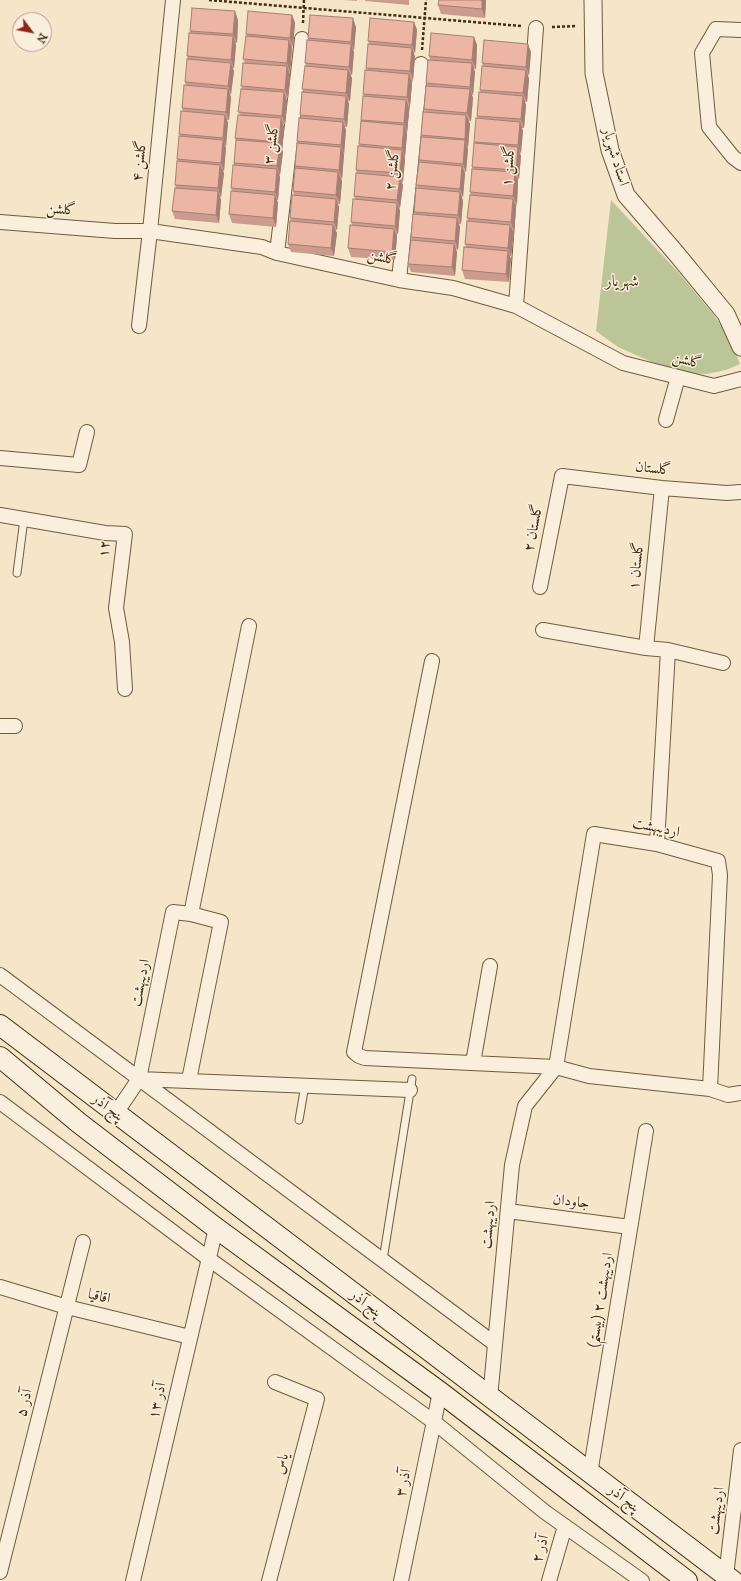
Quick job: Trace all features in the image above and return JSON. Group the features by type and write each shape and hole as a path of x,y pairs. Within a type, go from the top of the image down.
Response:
{"main road":[{"name":"پنج آذر","path":"0,1025 590,1474 730,1578"},
{"name":"پنج آذر","path":"0,1057 79,1123 216,1228 440,1392 687,1581"},
{"path":"79,1123 96,1098"},
{"path":"127,1160 146,1137"}],"street":[{"name":"گلشن ۴","path":"139,326 173,0"},
{"name":"استاد شهریار","path":"593,0 594,73 610,150 626,195 726,314 741,347"},
{"name":"گلشن ۱","path":"516,306 536,28"},
{"path":"741,30 716,30 702,53 709,127 733,157 741,163"},
{"name":"گلشن ۳","path":"277,253 302,39"},
{"name":"گلشن ۲","path":"399,280 421,64"},
{"name":"گلشن","path":"0,222 115,231 150,231 262,247 277,253 399,280 453,288 516,306 623,363 714,386 741,379"},
{"path":"666,420 678,377"},
{"path":"0,458 79,465 87,432"},
{"name":"گلستان","path":"562,476 662,488 727,493 741,492"},
{"name":"گلستان ۲","path":"540,587 562,476"},
{"name":"گلستان ۱","path":"646,648 662,488"},
{"name":"۱۲","path":"0,515 106,533 125,534 116,608 122,642 125,689"},
{"path":"189,1080 221,922 191,914 249,626"},
{"path":"543,630 646,648 668,650 723,663"},
{"path":"657,844 668,650"},
{"path":"432,660 354,1052 365,1058 556,1067 589,1076 710,1089 728,1095 741,1093"},
{"path":"0,726 15,726"},
{"name":"اردیبهشت","path":"490,1398 512,1165 525,1106 556,1067 594,834 657,844 718,861 720,874 710,1089"},
{"name":"اردیبهشت","path":"140,1079 173,912 191,914"},
{"path":"473,1063 490,966"},
{"path":"0,975 495,1344"},
{"path":"140,1079 305,1085 411,1085"},
{"path":"116,1113 140,1079"},
{"path":"0,1102 209,1259 434,1422 545,1512 642,1581"},
{"name":"اردیبهشت ۲ (بیستم)","path":"590,1474 646,1131"},
{"name":"جاودان","path":"508,1211 630,1227"},
{"name":"۱۳ آذر","path":"133,1581 216,1228"},
{"name":"آذر ۵","path":"0,1572 83,1242"},
{"name":"اقاقیا","path":"0,1287 67,1307 190,1337"},
{"name":"یاس","path":"269,1581 317,1399 275,1382"},
{"name":"آذر ۳","path":"401,1581 440,1392"},
{"name":"اردیبهشت","path":"730,1578 741,1450"},
{"name":"آذر ۲","path":"549,1581 565,1526"}],"lane":[{"path":"17,573 24,519"},
{"path":"299,1120 305,1085"},
{"path":"382,1260 411,1085"}],"path":[{"path":"209,0 536,28 593,26"},
{"path":"302,39 304,0"},
{"path":"421,64 426,0"}],"green space":[{"path":"611,200 678,272 713,314 730,339 740,364 726,370 707,374 685,373 652,362 618,347 596,331"}],"building":[{"path":"439,0 482,0 482,9 438,5"},
{"path":"192,8 235,11 233,34 190,31"},
{"path":"248,11 292,15 290,38 246,34"},
{"path":"310,15 353,18 351,42 308,38"},
{"path":"370,18 414,22 412,45 368,41"},
{"path":"189,33 233,36 231,60 187,56"},
{"path":"431,33 474,37 472,60 429,56"},
{"path":"246,36 289,40 287,63 243,59"},
{"path":"307,40 351,44 349,67 305,63"},
{"path":"484,40 528,44 526,67 482,63"},
{"path":"368,44 412,48 410,71 366,68"},
{"path":"187,59 231,63 228,86 185,82"},
{"path":"428,60 472,63 470,87 426,83"},
{"path":"243,63 287,66 285,90 241,86"},
{"path":"305,66 348,70 346,93 302,89"},
{"path":"482,66 526,70 523,93 480,90"},
{"path":"365,70 409,74 407,97 363,94"},
{"path":"184,85 228,89 226,112 182,108"},
{"path":"426,86 470,89 467,113 424,109"},
{"path":"241,89 284,92 282,116 238,112"},
{"path":"302,92 346,96 344,119 300,115"},
{"path":"479,92 523,96 521,119 477,116"},
{"path":"363,96 406,100 404,123 361,120"},
{"path":"181,111 225,115 223,138 179,134"},
{"path":"423,112 466,115 465,139 421,135"},
{"path":"238,115 281,118 279,142 235,138"},
{"path":"299,118 343,122 341,145 297,141"},
{"path":"476,118 520,122 518,145 474,142"},
{"path":"361,121 404,125 402,148 359,144"},
{"path":"179,136 223,140 221,163 177,159"},
{"path":"421,137 465,140 463,164 419,160"},
{"path":"236,140 280,143 277,166 234,163"},
{"path":"297,143 341,147 339,170 295,166"},
{"path":"474,143 518,147 516,170 472,167"},
{"path":"358,146 402,150 400,173 356,170"},
{"path":"177,161 220,165 218,188 175,185"},
{"path":"419,162 462,166 460,189 416,185"},
{"path":"233,165 277,169 275,192 231,188"},
{"path":"295,168 338,172 336,195 293,191"},
{"path":"472,169 515,172 513,196 470,192"},
{"path":"356,173 400,177 397,200 354,196"},
{"path":"175,188 218,191 216,215 172,211"},
{"path":"416,188 460,192 458,215 414,212"},
{"path":"231,191 275,195 273,218 229,214"},
{"path":"292,195 336,199 334,222 290,218"},
{"path":"470,195 513,199 511,222 467,218"},
{"path":"353,199 397,203 395,226 351,222"},
{"path":"413,214 457,218 455,241 411,237"},
{"path":"290,221 333,225 331,248 288,244"},
{"path":"467,221 510,225 508,248 465,244"},
{"path":"350,225 394,229 392,252 348,248"},
{"path":"411,240 454,244 452,267 408,264"},
{"path":"464,247 508,251 506,274 462,270"}],"district":[{"name":"شهریار","path":"622,282"}]}
